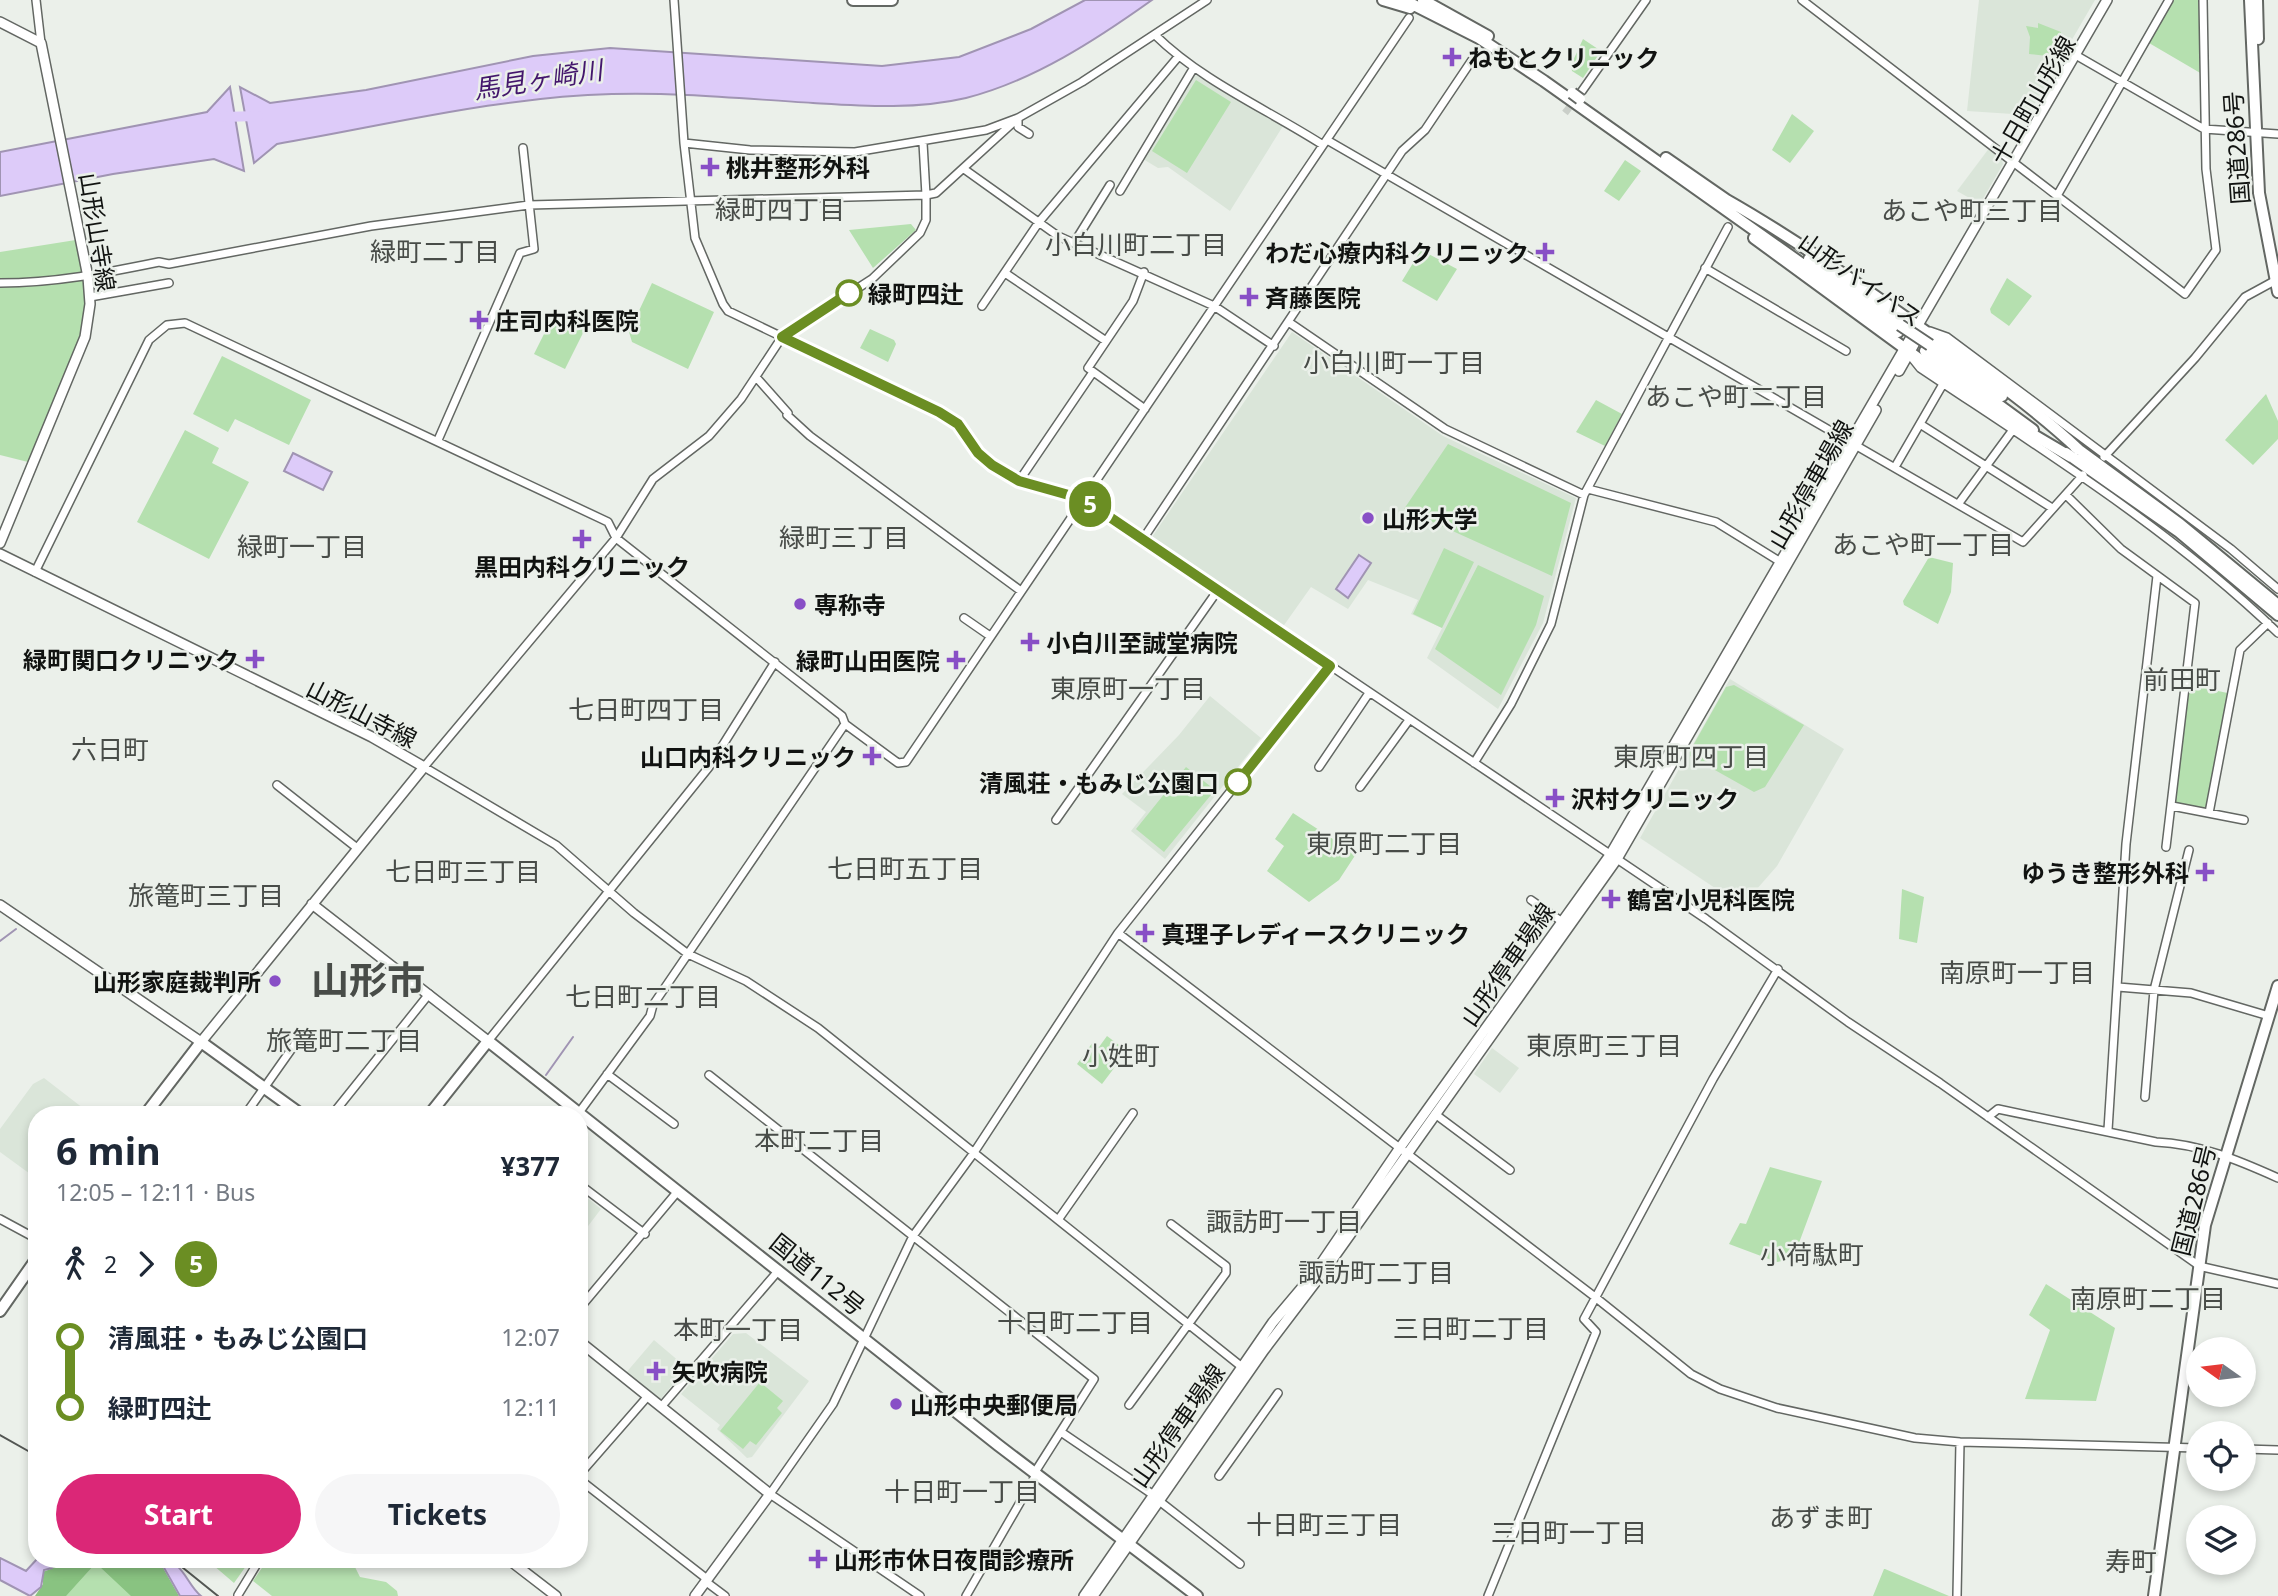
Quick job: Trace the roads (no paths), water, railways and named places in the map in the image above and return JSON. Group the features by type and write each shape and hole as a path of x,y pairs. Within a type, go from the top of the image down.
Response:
{"highway":[{"path":"853,0 892,0"},
{"path":"1383,0 1436,15"},
{"name":"山形バイパス","path":"1404,0 1479,38 1534,74 1899,328 2179,528 2261,589 2278,606"},
{"name":"山形バイパス","path":"1423,0 1471,24 1578,95 1725,199 1899,328"},
{"path":"1431,0 1471,24"},
{"name":"国道286号","path":"2250,0 2258,133 2265,193 2278,262"},
{"name":"国道286号","path":"2257,0 2259,193 2277,284"},
{"path":"1675,173 1774,253 1906,352 1978,402 2075,454"},
{"path":"1725,199 1786,234 1920,328 2052,425 2075,454"},
{"path":"2179,528 2249,569 2278,597"},
{"path":"2179,528 2273,624"},
{"name":"山形バイパス","path":"2179,528 2278,615"},
{"name":"国道286号","path":"2154,1596 2200,1266 2227,1156 2278,986"},
{"name":"国道286号","path":"2227,1156 2278,999"},
{"path":"436,1106 488,1041"},
{"name":"国道112号","path":"488,1041 568,1106"},
{"path":"152,1106 201,1042 290,1106"},
{"name":"国道112号","path":"588,1122 1197,1596"},
{"path":"0,1311 28,1271"},
{"name":"国道286号","path":"2161,1596 2176,1447"}],"main road":[{"name":"十日町山形線","path":"1920,328 2107,0"},
{"name":"十日町山形線","path":"2015,161 2113,0"},
{"path":"0,22 41,43"},
{"name":"山形山寺線","path":"0,543 85,337 90,297 82,239 41,43"},
{"name":"山形停車場線","path":"1093,1596 1126,1541 1273,1322 1316,1270 1402,1151 1434,1114 1613,857 1920,328"},
{"name":"山形山寺線","path":"0,554 372,737 424,767 201,1042"},
{"name":"山形停車場線","path":"1155,1497 1402,1151 1561,921 1613,857"},
{"path":"312,904 488,1041"},
{"path":"0,905 201,1042"},
{"path":"588,1348 770,1494 695,1596"},
{"name":"山形停車場線","path":"1084,1596 1126,1541"},
{"path":"520,1568 556,1596"}],"street":[{"path":"36,0 41,43"},
{"path":"674,0 684,143 695,238 728,311 939,412 958,424 978,453 1019,481 1083,499 1778,969 1848,1022 2200,1266 2278,1284"},
{"path":"684,143 750,150 842,152 923,143 986,130 1018,118 1082,82 1207,0"},
{"path":"1578,95 1646,0"},
{"path":"2058,194 2168,0"},
{"path":"1806,1 2185,294 2216,250 2206,169 2203,0"},
{"path":"35,572 149,340 167,326 185,323 608,522 616,538 842,716 845,724 898,763 906,762 1409,19"},
{"path":"1155,36 1193,69 1325,143 1388,174 2023,542 2083,475"},
{"path":"1143,538 1290,323 1402,151 1425,130 1476,54"},
{"path":"982,306 1039,222 1178,57"},
{"path":"2079,57 2204,129 2278,134"},
{"path":"1120,191 1193,69"},
{"path":"1018,118 1018,127 1029,134"},
{"path":"0,283 47,283 88,277 159,262 169,264 371,226 528,205 926,195 936,193 1018,118"},
{"path":"986,130 990,137 987,146"},
{"path":"923,143 926,220 920,233 872,279 782,337 709,436 653,479 616,538 424,767 556,845 688,954 746,981 782,1002 1242,1367"},
{"path":"438,440 520,253 534,249 523,148"},
{"path":"964,169 1039,222 1074,243 1144,272 1214,306 1274,346"},
{"path":"1074,243 1110,185"},
{"path":"1474,763 1511,704 1551,624 1586,492 1728,227"},
{"path":"1705,268 1846,351"},
{"path":"1144,272 1133,301 1088,368 1144,409"},
{"path":"1004,273 1106,341"},
{"path":"90,297 169,283"},
{"path":"2104,457 2180,375 2245,297 2277,284"},
{"path":"1290,323 1445,429 1586,492 1716,522 1782,563"},
{"path":"1920,328 1947,337 2104,457 2231,549 2278,589"},
{"path":"1906,352 1920,368 2012,431 2083,475 2193,556 2273,624 2278,633"},
{"path":"1019,481 1093,372"},
{"path":"755,377 810,436 1021,591"},
{"path":"1895,467 1943,384"},
{"path":"1920,424 2052,508"},
{"path":"1959,503 2012,431"},
{"path":"2066,495 2121,549 2195,603 2166,847"},
{"path":"2108,1130 2126,844 2157,576"},
{"path":"1056,820 1218,590"},
{"path":"964,618 990,636"},
{"path":"2209,813 2240,650 2273,624"},
{"path":"488,1041 709,767 775,662"},
{"path":"920,1596 770,1494 833,1404 862,1336 913,1236 973,1154 1118,933 1330,666"},
{"path":"1319,767 1369,693"},
{"path":"1360,787 1409,720"},
{"path":"584,1106 652,1010 845,724"},
{"path":"277,785 357,848"},
{"path":"2172,806 2244,820"},
{"path":"2145,1097 2154,990 2189,850"},
{"path":"1531,900 1561,921"},
{"path":"1118,933 1595,1297 1691,1374 1735,1396 1891,1434 1960,1442 2186,1447"},
{"path":"1488,1596 1596,1332 1584,1319 1713,1079 1778,969"},
{"path":"2118,987 2191,993 2269,1016"},
{"path":"339,1106 429,995"},
{"path":"252,1106 300,1037"},
{"path":"607,1074 674,1124"},
{"path":"709,1075 1094,1379 1036,1473 966,1596"},
{"path":"1988,1117 1998,1110 2108,1130 2156,1142 2181,1143 2227,1156 2278,1178"},
{"path":"1058,1220 1133,1113"},
{"path":"1434,1114 1510,1170"},
{"path":"588,1191 645,1234"},
{"path":"588,1299 645,1234 678,1191"},
{"path":"0,1220 28,1234"},
{"path":"1129,1405 1226,1273 1226,1266 1171,1224"},
{"path":"661,1407 779,1269"},
{"path":"1219,1476 1278,1393"},
{"path":"588,1466 648,1396"},
{"path":"1061,1432 1155,1497 1240,1564"},
{"path":"1957,1596 1960,1442"},
{"path":"2256,1449 2278,1450"},
{"path":"588,1484 725,1596"},
{"path":"238,1595 254,1568"}],"water":[{"path":"1085,0 1152,0 1109,30 1040,70 991,91 928,104 851,105 662,94 570,96 486,106 277,144 254,163 240,87 270,103 366,90 533,56 610,48 882,66 959,57 1031,29"},
{"path":"230,87 244,171 214,159 113,174 0,196 0,152 207,112"},
{"path":"293,453 332,472 323,490 284,471"},
{"path":"1359,555 1371,563 1348,598 1336,589"},
{"path":"0,1558 26,1571 29,1568 52,1568 44,1570 41,1587 30,1596 0,1580"},
{"path":"164,1568 179,1568 201,1596 180,1596"}],"waterway":[{"name":"馬見ヶ崎川","path":"224,117 258,116"},
{"path":"0,941 16,929"},
{"path":"546,1075 573,1037"}],"tunnel":[{"path":"1565,113 1575,100"}],"railway":[{"path":"0,1435 28,1451"},
{"path":"183,1568 218,1596"}],"place":[{"name":"ねもとクリニック","path":"1452,57"},
{"name":"桃井整形外科","path":"710,167"},
{"name":"わだ心療内科クリニック","path":"1545,252"},
{"name":"緑町四辻","path":"849,293"},
{"name":"斉藤医院","path":"1249,297"},
{"name":"庄司内科医院","path":"479,320"},
{"name":"山形大学","path":"1368,518"},
{"name":"黒田内科クリニック","path":"582,539"},
{"name":"専称寺","path":"800,604"},
{"name":"小白川至誠堂病院","path":"1030,642"},
{"name":"緑町関口クリニック","path":"255,659"},
{"name":"緑町山田医院","path":"956,660"},
{"name":"山口内科クリニック","path":"872,756"},
{"name":"清風荘・もみじ公園口","path":"1238,782"},
{"name":"沢村クリニック","path":"1555,798"},
{"name":"ゆうき整形外科","path":"2205,872"},
{"name":"鶴宮小児科医院","path":"1611,899"},
{"name":"真理子レディースクリニック","path":"1145,933"},
{"name":"山形家庭裁判所","path":"275,981"},
{"name":"矢吹病院","path":"656,1371"},
{"name":"山形中央郵便局","path":"896,1404"},
{"name":"山形市休日夜間診療所","path":"818,1559"}],"district":[{"name":"緑町四丁目","path":"780,209"},
{"name":"あこや町三丁目","path":"1972,210"},
{"name":"小白川町二丁目","path":"1136,244"},
{"name":"緑町二丁目","path":"435,251"},
{"name":"小白川町一丁目","path":"1394,362"},
{"name":"あこや町二丁目","path":"1736,396"},
{"name":"緑町三丁目","path":"844,537"},
{"name":"あこや町一丁目","path":"1923,544"},
{"name":"緑町一丁目","path":"302,546"},
{"name":"前田町","path":"2182,679"},
{"name":"東原町一丁目","path":"1128,688"},
{"name":"七日町四丁目","path":"646,709"},
{"name":"六日町","path":"110,749"},
{"name":"東原町四丁目","path":"1691,756"},
{"name":"東原町二丁目","path":"1384,843"},
{"name":"七日町五丁目","path":"905,868"},
{"name":"七日町三丁目","path":"463,871"},
{"name":"旅篭町三丁目","path":"206,895"},
{"name":"南原町一丁目","path":"2017,972"},
{"name":"山形市","path":"368,979"},
{"name":"七日町二丁目","path":"643,996"},
{"name":"旅篭町二丁目","path":"344,1040"},
{"name":"東原町三丁目","path":"1604,1045"},
{"name":"小姓町","path":"1121,1055"},
{"name":"本町二丁目","path":"819,1140"},
{"name":"諏訪町一丁目","path":"1284,1221"},
{"name":"小荷駄町","path":"1812,1254"},
{"name":"諏訪町二丁目","path":"1376,1272"},
{"name":"南原町二丁目","path":"2148,1298"},
{"name":"十日町二丁目","path":"1075,1322"},
{"name":"三日町二丁目","path":"1471,1328"},
{"name":"本町一丁目","path":"738,1329"},
{"name":"十日町一丁目","path":"962,1491"},
{"name":"あずま町","path":"1821,1517"},
{"name":"十日町三丁目","path":"1324,1524"},
{"name":"三日町一丁目","path":"1569,1532"},
{"name":"寿町","path":"2131,1561"}]}
